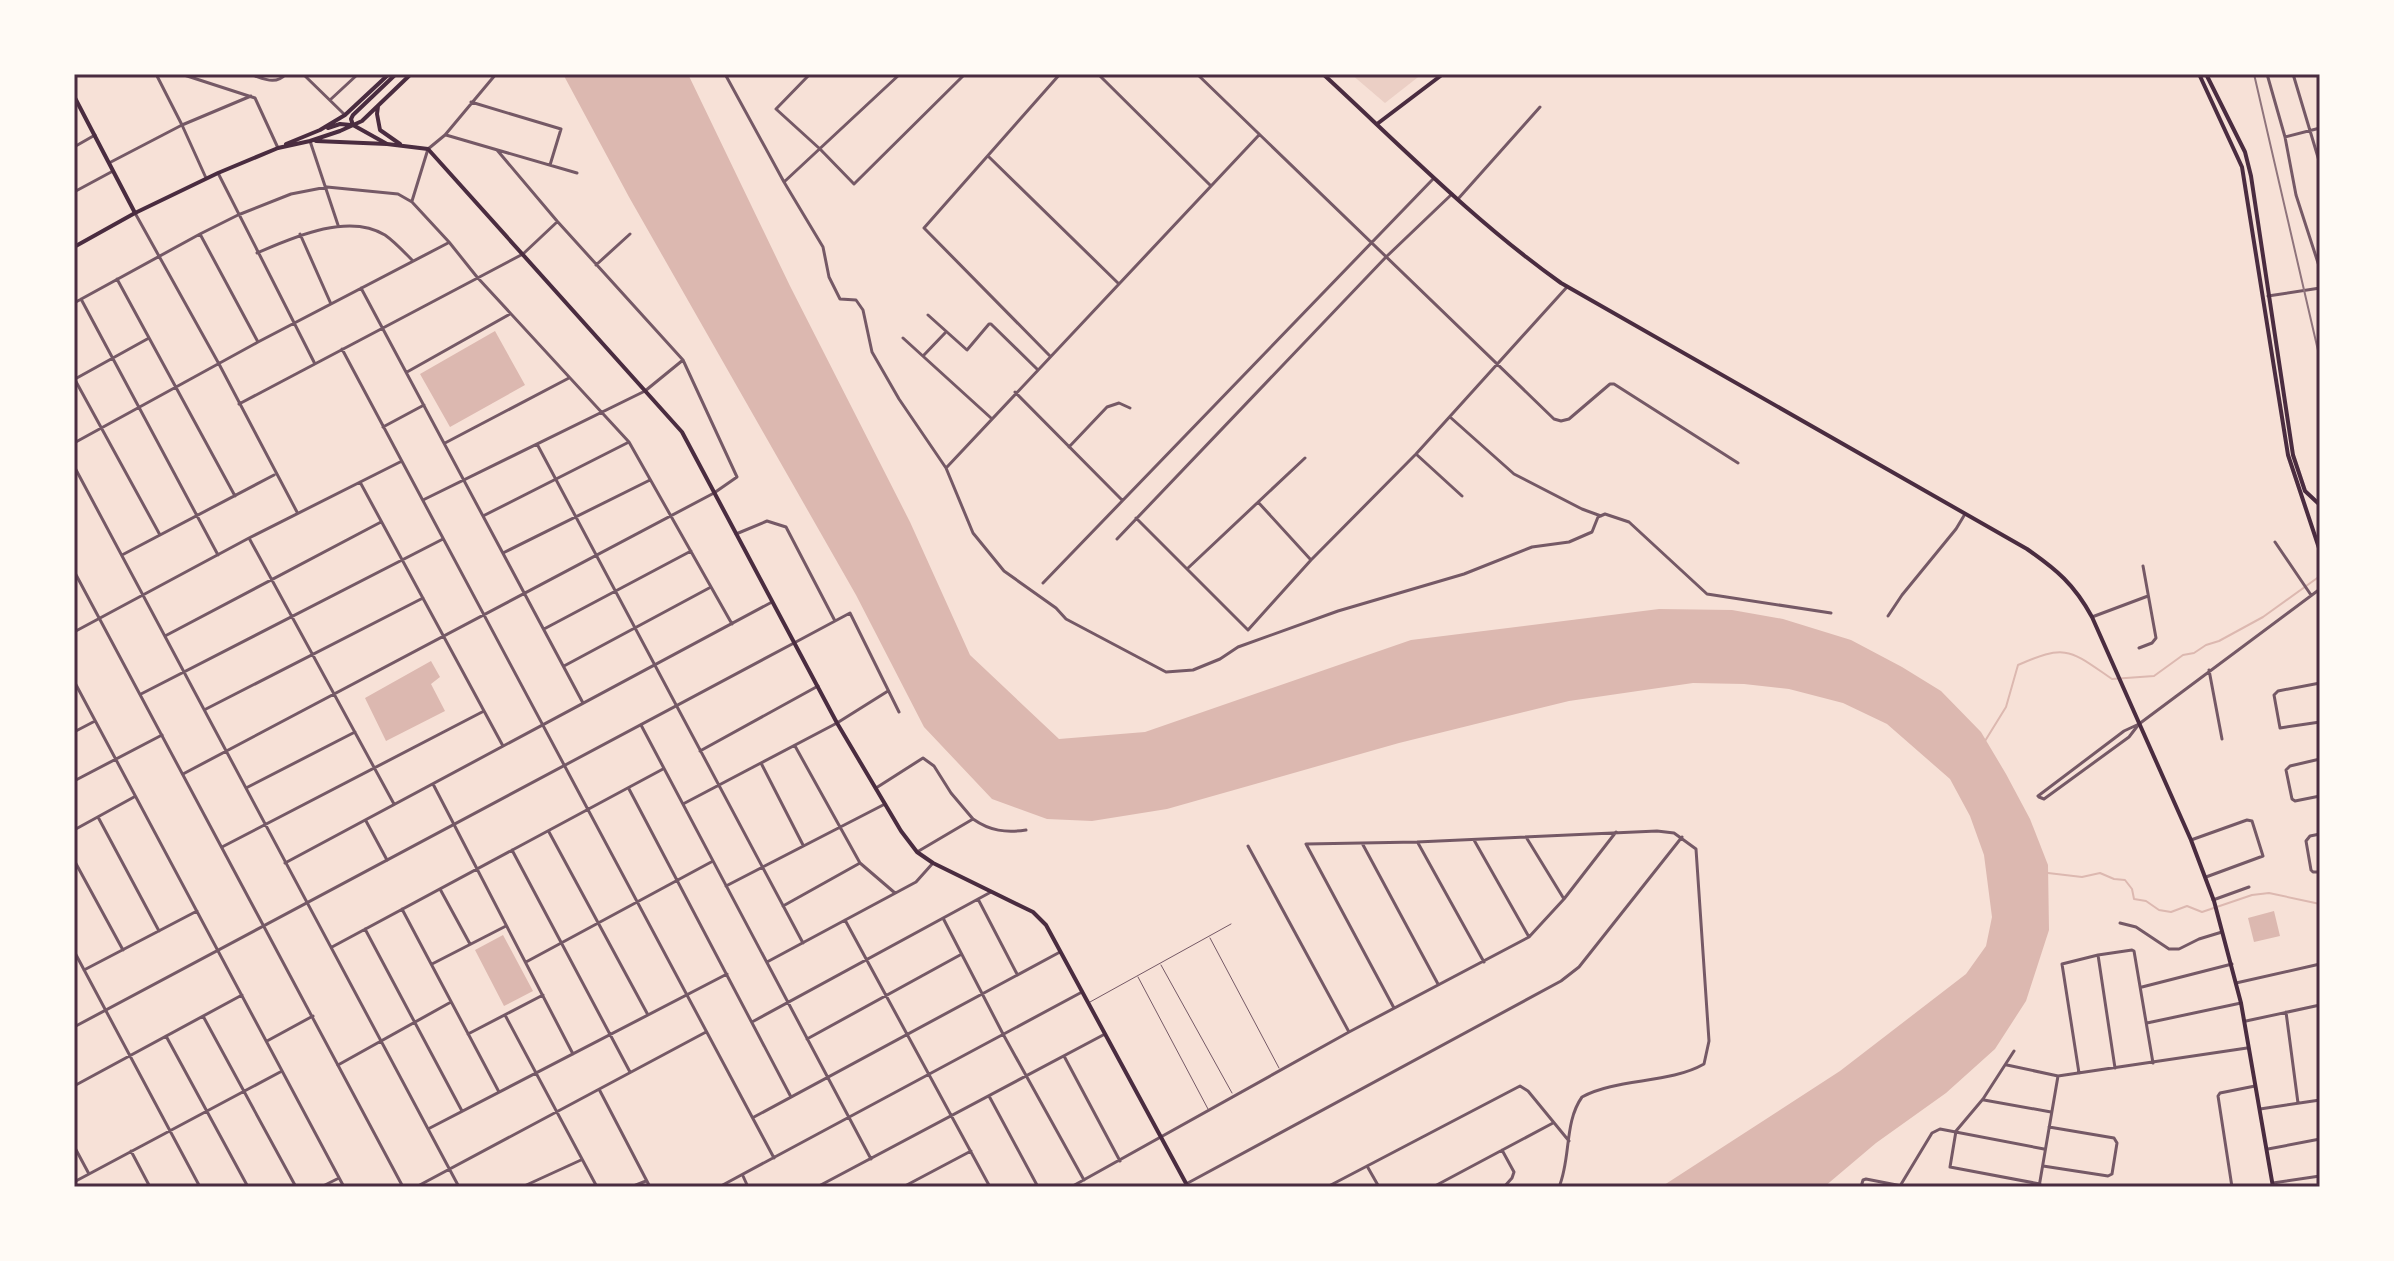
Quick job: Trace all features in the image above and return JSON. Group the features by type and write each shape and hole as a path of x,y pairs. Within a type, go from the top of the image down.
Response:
{"main road":[{"path":"320,130 345,115 389,74"},
{"path":"353,125 353,115 396,74"},
{"path":"278,148 310,141 362,121 411,74"},
{"path":"1323,74 1452,194 1514,248 1567,287 2027,549 2062,574 2092,617 2206,877 2241,1003 2273,1185"},
{"path":"1377,124 1443,74"},
{"path":"2199,74 2242,167 2290,455 2320,551"},
{"path":"2206,74 2245,152 2269,296 2290,455 2305,491 2320,505"},
{"path":"74,96 135,213"},
{"path":"378,106 380,130 400,144"},
{"path":"74,247 206,178 320,130 340,124 353,125 387,144"},
{"path":"310,141 400,144 428,149 682,432 837,723 901,831 917,852 933,863 1033,912 1046,925 1187,1185"}],"street":[{"path":"156,74 206,178"},
{"path":"181,74 251,96 258,102 278,148"},
{"path":"249,74 274,82 286,74"},
{"path":"303,74 345,115"},
{"path":"330,100 358,74"},
{"path":"412,202 428,149 445,135 496,74"},
{"path":"725,74 823,247 829,277 840,299 856,300 863,310 872,352 899,399 946,468 973,533 1004,571 1056,608 1066,619 1166,672 1193,670 1220,659 1238,647 1338,611 1464,574 1532,547 1569,542 1592,532 1598,517 1605,514 1629,522 1707,594 1831,613"},
{"path":"810,74 776,109 820,149 851,183 855,183 965,74"},
{"path":"784,182 900,74"},
{"path":"1050,356 924,228 1060,74"},
{"path":"1098,74 1210,185"},
{"path":"1197,74 1496,365 1558,420 1569,419 1610,384 1614,384 1738,463"},
{"path":"2267,74 2285,137 2296,195 2320,269"},
{"path":"2293,74 2320,164"},
{"path":"109,163 182,125 251,96"},
{"path":"471,102 561,129 550,165"},
{"path":"1458,199 1540,107"},
{"path":"2285,137 2320,128"},
{"path":"74,147 95,135"},
{"path":"445,135 577,173"},
{"path":"946,468 1259,135"},
{"path":"310,141 339,226"},
{"path":"183,774 736,480 736,473 683,360 497,150"},
{"path":"988,156 1119,284"},
{"path":"74,192 113,171"},
{"path":"218,173 315,364"},
{"path":"1043,583 1434,178"},
{"path":"74,303 200,234 291,194 327,187 398,194 412,202 510,314 629,442 732,624"},
{"path":"1117,539 1386,257 1452,194"},
{"path":"135,213 297,513"},
{"path":"239,404 523,254 557,221"},
{"path":"257,253 300,234 339,226 376,231 386,236 413,261"},
{"path":"200,234 258,342"},
{"path":"300,234 331,304"},
{"path":"596,265 630,234"},
{"path":"74,443 449,242"},
{"path":"117,279 235,496"},
{"path":"1136,518 1248,630 1311,560 1416,454 1567,287"},
{"path":"361,288 583,703"},
{"path":"2263,297 2320,288"},
{"path":"81,299 218,555"},
{"path":"407,372 510,314"},
{"path":"928,315 967,350 991,324 1037,369"},
{"path":"923,356 946,332"},
{"path":"149,338 74,378 160,535"},
{"path":"903,338 991,418"},
{"path":"342,349 774,1158"},
{"path":"423,500 645,391 683,360"},
{"path":"445,443 570,377"},
{"path":"1015,392 1122,500"},
{"path":"1069,447 1107,407 1119,403 1130,408"},
{"path":"383,427 424,405"},
{"path":"1450,417 1514,474 1601,516"},
{"path":"483,516 629,442"},
{"path":"537,444 803,943"},
{"path":"1416,454 1462,496"},
{"path":"1187,569 1305,458"},
{"path":"74,632 249,538 402,461"},
{"path":"74,466 459,1187"},
{"path":"122,555 275,474"},
{"path":"503,553 650,480"},
{"path":"360,482 503,746"},
{"path":"1258,502 1311,560"},
{"path":"1888,616 1965,514"},
{"path":"735,534 767,521 786,527 835,621"},
{"path":"165,636 382,522"},
{"path":"249,538 394,804"},
{"path":"140,694 443,539"},
{"path":"2275,542 2311,595"},
{"path":"544,629 691,551"},
{"path":"2139,648 2156,638 2143,566"},
{"path":"74,571 403,1187"},
{"path":"564,666 711,587"},
{"path":"2139,724 2129,737 2044,799 2038,796 2320,589"},
{"path":"2092,617 2148,596"},
{"path":"204,710 423,598"},
{"path":"285,863 772,602"},
{"path":"74,1027 850,613 899,712"},
{"path":"2209,670 2222,739"},
{"path":"2320,683 2278,691 2274,695 2280,728 2320,722"},
{"path":"75,684 344,1187"},
{"path":"700,751 818,686"},
{"path":"683,804 837,723 888,691"},
{"path":"222,847 484,711"},
{"path":"74,732 95,721"},
{"path":"641,725 871,1159"},
{"path":"246,788 355,732"},
{"path":"74,781 162,735"},
{"path":"795,744 860,863 895,893"},
{"path":"2102,748 2107,754"},
{"path":"876,788 923,758 934,766 973,819 994,830 1026,830"},
{"path":"2320,759 2287,767 2292,799 2320,796"},
{"path":"761,763 803,846"},
{"path":"332,947 664,769"},
{"path":"433,784 573,1054"},
{"path":"628,788 791,1097"},
{"path":"74,830 136,796"},
{"path":"726,886 885,804"},
{"path":"98,817 159,931"},
{"path":"917,852 973,819"},
{"path":"2191,840 2251,819 2263,856 2206,877"},
{"path":"365,820 387,860"},
{"path":"549,831 648,1015"},
{"path":"1394,1008 1306,844 1657,831 1674,833 1696,849 1709,1024 1704,1064 1582,1097 1574,1113 1559,1187"},
{"path":"1071,1187 1349,1032 1529,937 1564,899 1616,832"},
{"path":"2320,834 2307,838 2313,872 2320,872"},
{"path":"1526,837 1564,899"},
{"path":"1180,1187 1561,981 1579,967 1682,837"},
{"path":"1473,839 1529,937"},
{"path":"1361,842 1438,984"},
{"path":"1417,842 1484,962"},
{"path":"1248,846 1349,1032"},
{"path":"512,850 630,1072"},
{"path":"74,860 123,950"},
{"path":"525,962 713,861"},
{"path":"783,906 860,863"},
{"path":"767,962 916,882 933,863"},
{"path":"2213,901 2249,887"},
{"path":"440,889 470,944"},
{"path":"752,1023 991,892"},
{"path":"978,899 1018,975"},
{"path":"402,909 499,1092"},
{"path":"84,970 197,911"},
{"path":"943,918 960,955 1084,1180"},
{"path":"845,920 990,1187"},
{"path":"2120,923 2136,927 2160,946 2175,950 2222,932"},
{"path":"431,965 506,926"},
{"path":"365,929 462,1111"},
{"path":"74,951 200,1187"},
{"path":"2079,1073 2062,964 2098,955 2134,951 2153,1063"},
{"path":"752,1118 1060,952"},
{"path":"807,1039 960,955"},
{"path":"2098,955 2115,1068"},
{"path":"2141,988 2232,964"},
{"path":"2236,983 2320,964"},
{"path":"427,1130 727,974"},
{"path":"719,1187 1082,992"},
{"path":"74,1086 242,995"},
{"path":"468,1034 543,995"},
{"path":"338,1065 451,1002"},
{"path":"2147,1023 2241,1003"},
{"path":"2244,1022 2320,1005"},
{"path":"2286,1012 2298,1103"},
{"path":"505,1015 597,1187"},
{"path":"203,1016 296,1187"},
{"path":"266,1041 313,1016"},
{"path":"416,1187 707,1031"},
{"path":"817,1187 1105,1034"},
{"path":"166,1036 248,1187"},
{"path":"2006,1065 2058,1076 2249,1047"},
{"path":"2014,1051 1983,1099 1956,1131 1950,1167 2040,1186 2058,1076"},
{"path":"1064,1056 1120,1161"},
{"path":"74,1182 282,1071"},
{"path":"1327,1187 1520,1086 1528,1091 1569,1141"},
{"path":"2232,1187 2218,1096 2255,1086"},
{"path":"599,1090 650,1187"},
{"path":"989,1096 1038,1187"},
{"path":"1983,1099 2051,1112"},
{"path":"2260,1109 2320,1100"},
{"path":"1433,1187 1553,1123"},
{"path":"2043,1166 2111,1176 2117,1143 2114,1138 2049,1127"},
{"path":"1900,1186 1932,1133 1940,1129 2045,1149"},
{"path":"2268,1149 2320,1139"},
{"path":"74,1146 89,1174"},
{"path":"1502,1150 1514,1172 1504,1187"},
{"path":"131,1151 150,1187"},
{"path":"903,1187 971,1151"},
{"path":"522,1187 582,1160"},
{"path":"1367,1166 1379,1187"},
{"path":"742,1175 748,1187"},
{"path":"2273,1185 2320,1176"},
{"path":"321,1187 339,1178"},
{"path":"1861,1187 1866,1179 1907,1187"},
{"path":"631,1187 647,1181"}],"lane":[{"path":"1088,1003 1231,924"},
{"path":"1209,936 1280,1071"},
{"path":"1160,963 1233,1096"},
{"path":"1138,976 1208,1109"}],"shaded area":[{"path":"563,74 688,74 790,286 910,522 970,655 1059,739 1145,732 1411,640 1659,609 1732,610 1783,619 1851,640 1941,691 1981,732 2030,819 2048,865 2049,930 2026,1001 1995,1049 1946,1093 1876,1143 1824,1187 1661,1187 1840,1071 1966,974 1986,946 1992,917 1984,855 1970,816 1950,779 1887,724 1843,703 1789,689 1693,683 1569,701 1399,743 1167,809 1092,821 1047,819 992,799 924,727 856,595 629,197"},
{"path":"1351,74 1422,74 1385,103"},
{"path":"495,331 525,385 450,427 420,374"},
{"path":"431,661 440,677 431,684 445,711 386,741 365,698"},
{"path":"2274,911 2280,936 2254,942 2248,918"},
{"path":"503,935 533,991 504,1006 475,950"}],"waterway":[{"path":"1985,741 2006,707 2018,665 2058,652 2077,656 2112,679 2154,676 2183,655 2194,653 2263,617 2320,576"},
{"path":"2048,873 2082,877 2100,873 2125,880 2132,889 2134,899 2171,912 2187,906 2202,912 2252,895 2269,893 2320,904"}],"railway":[{"path":"2254,74 2320,359"}]}
